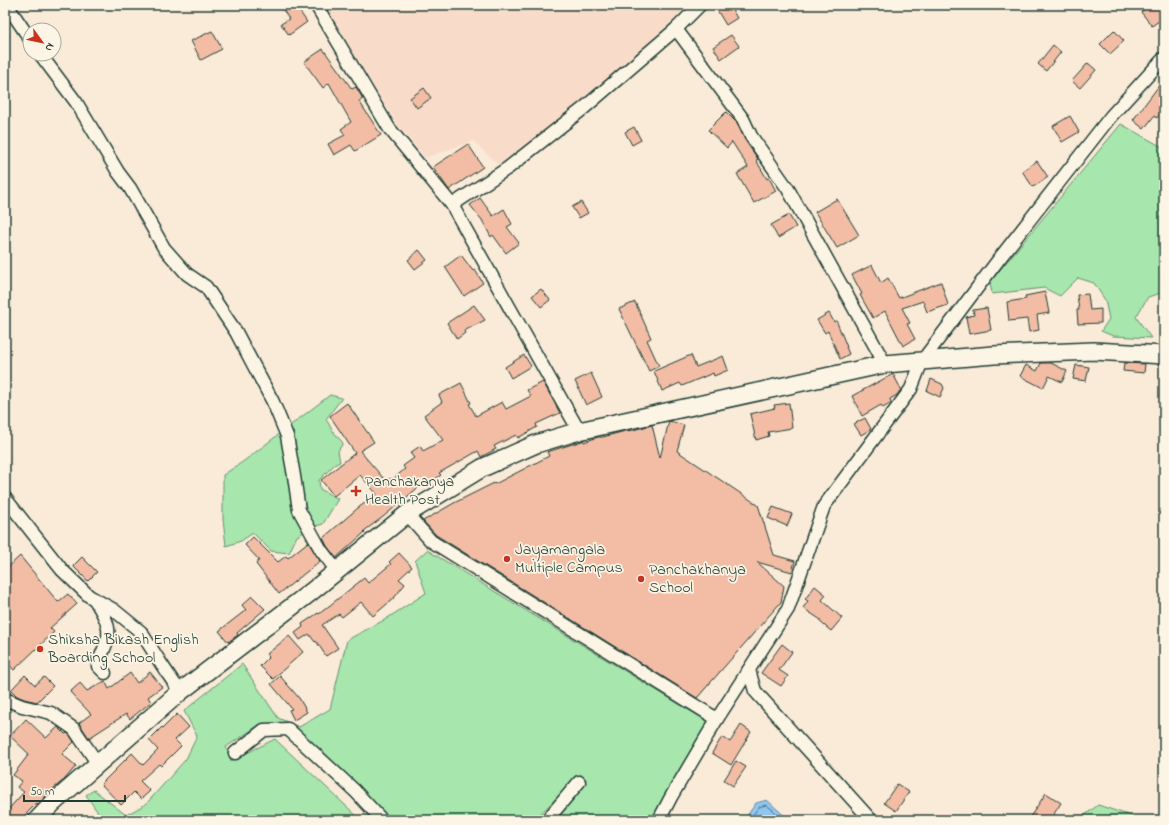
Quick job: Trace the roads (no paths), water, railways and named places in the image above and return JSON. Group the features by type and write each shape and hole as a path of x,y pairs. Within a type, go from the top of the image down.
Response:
{"street":[{"path":"7,5 22,27"},
{"path":"316,5 389,128 452,205 579,431"},
{"path":"452,205 508,168 584,108 676,29 700,5"},
{"path":"676,29 743,119 751,136 788,189 885,364"},
{"path":"659,820 717,719 788,609 824,506 911,389 922,361 999,259 1111,116 1164,58"},
{"path":"46,62 76,102 118,172 130,188 164,248 187,274 206,288 236,332 273,402 287,436 298,510 321,550 337,571"},
{"path":"37,820 53,803 180,692 312,592 407,514 482,468 536,444 579,431 885,364 994,355 1094,351 1164,355"},
{"path":"5,498 62,570 89,596 114,610 141,632 180,692"},
{"path":"407,514 431,541 717,719"},
{"path":"94,599 105,617 108,628 108,640 98,666 105,673"},
{"path":"749,670 755,691 871,820"},
{"path":"5,699 22,706 51,713 74,730 98,764"},
{"path":"235,753 264,730 288,730 355,791 382,820"},
{"path":"547,820 579,782"}],"water":[{"path":"767,800 789,820 744,820 756,803"}],"place":[{"name":"Panchakanya Health Post","path":"356,491"},
{"name":"Jayamangala Multiple Campus","path":"507,559"},
{"name":"Panchakhanya School","path":"641,579"},
{"name":"Shiksha Bikash English Boarding School","path":"40,649"}]}
